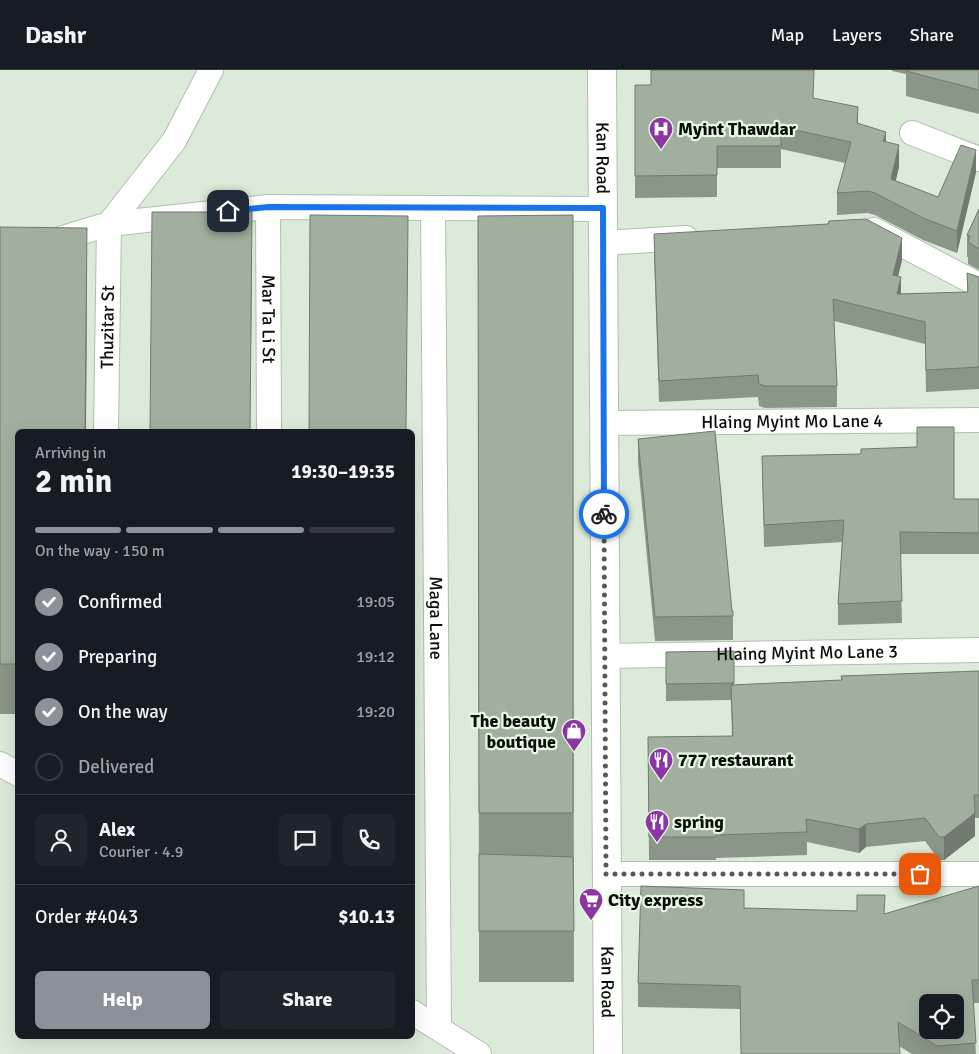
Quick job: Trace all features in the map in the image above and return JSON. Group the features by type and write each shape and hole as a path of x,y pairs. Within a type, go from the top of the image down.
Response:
{"main road":[{"name":"Kan Road","path":"602,70 608,1054"}],"street":[{"path":"109,224 174,141 212,70"},
{"path":"912,133 979,159"},
{"path":"0,257 109,224 268,207 603,208"},
{"name":"Mar Ta Li St","path":"268,207 268,429"},
{"name":"Maga Lane","path":"434,208 439,1028"},
{"name":"Thuzitar St","path":"106,429 109,224"},
{"path":"850,228 870,227 979,285"},
{"path":"603,243 712,237"},
{"name":"Hlaing Myint Mo Lane 4","path":"604,423 979,420"},
{"name":"Hlaing Myint Mo Lane 3","path":"605,656 979,650"},
{"path":"0,764 15,772"},
{"path":"606,874 979,874"},
{"path":"415,1014 479,1054"}],"building":[{"path":"651,70 814,70 813,98 858,107 857,123 886,132 883,141 899,145 891,179 938,197 961,145 976,150 957,231 923,218 875,193 868,191 837,193 851,142 781,127 781,146 717,146 717,175 635,176 635,85 651,85"},
{"path":"979,70 979,90 906,71"},
{"path":"979,209 979,249 968,242 970,236 967,235"},
{"path":"152,212 252,212 250,429 150,429"},
{"path":"310,215 408,216 406,429 309,429"},
{"path":"573,215 573,813 479,813 478,216"},
{"path":"866,219 902,238 893,275 901,277 897,294 968,292 967,273 979,277 979,367 926,370 925,322 833,299 837,386 765,386 759,384 758,375 659,381 654,234 828,224 829,221"},
{"path":"0,227 87,228 85,429 15,429 15,664 0,664"},
{"path":"917,427 954,427 954,499 979,499 979,533 900,532 902,601 838,604 844,520 764,525 762,456 861,454 861,449 917,447"},
{"path":"715,431 733,616 655,617 638,439"},
{"path":"734,651 734,683 666,684 666,652"},
{"path":"979,671 979,795 974,795 975,813 944,837 939,837 925,818 866,824 859,829 806,819 807,832 716,835 716,837 649,837 648,737 733,736 731,685 842,680 841,676"},
{"path":"479,854 573,857 574,931 479,931"},
{"path":"641,886 744,890 744,908 857,911 857,895 885,895 884,914 979,886 979,980 972,980 976,1043 937,1046 926,1039 964,1039 964,994 919,994 919,1035 898,1022 900,1054 741,1054 740,986 638,983"}],"way so far":[{"path":"604,514 606,874 920,874"}],"place":[{"name":"Myint Thawdar","path":"661,150"},
{"name":"The beauty boutique","path":"574,752"},
{"name":"777 restaurant","path":"661,781"},
{"name":"spring","path":"657,843"},
{"name":"City express","path":"591,921"}],"route":[{"path":"228,211 268,207 603,208 604,514"}]}
